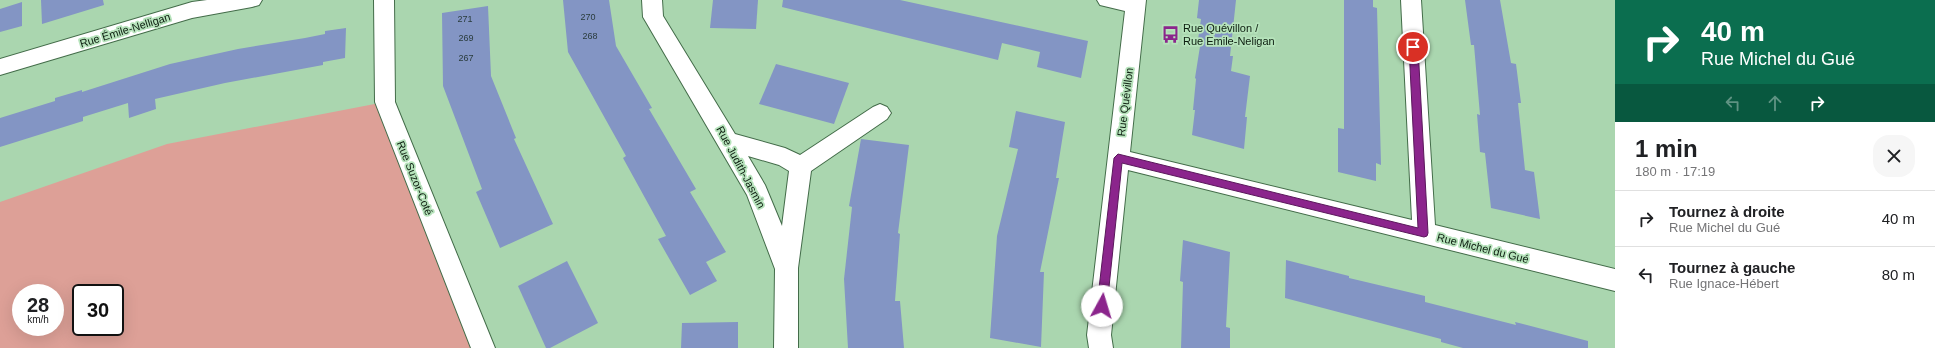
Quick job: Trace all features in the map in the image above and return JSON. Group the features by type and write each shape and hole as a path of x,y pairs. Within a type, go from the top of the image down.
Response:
{"street":[{"name":"Rue Émile-Nelligan","path":"0,67 192,10 252,0"},
{"name":"Rue Suzor-Coté","path":"384,0 385,102 483,348"},
{"name":"Rue Judith-Jasmin","path":"652,0 654,17 728,141 756,192 787,269 786,348"},
{"path":"1107,0 1136,3"},
{"path":"1411,0 1424,233"},
{"name":"Rue Quévillon","path":"1101,348 1099,335 1136,3"},
{"path":"800,167 880,114"},
{"path":"728,141 785,157 800,167"},
{"name":"Rue Michel du Gué","path":"1118,158 1615,280"},
{"path":"787,269 800,177 800,167"}],"shaded area":[{"path":"385,102 483,348 0,348 0,202 167,144"}],"building":[{"path":"41,0 103,0 104,5 42,24"},
{"path":"563,0 609,0 616,46 652,108 649,109 696,189 690,192 726,252 706,262 717,281 690,295 658,239 666,236 623,158 626,156 568,52"},
{"path":"713,0 758,0 756,29 710,28"},
{"path":"783,0 900,0 1088,41 1081,78 1037,67 1040,52 1002,43 998,60 782,7"},
{"path":"1199,0 1236,0 1230,56 1233,56 1231,71 1250,76 1245,117 1247,117 1244,149 1192,135 1195,110 1193,110 1195,78 1201,40 1198,40 1201,19 1197,18"},
{"path":"1344,0 1373,0 1373,7 1377,8 1381,165 1376,163 1376,181 1338,172 1338,128 1344,129"},
{"path":"1465,0 1500,0 1511,63 1516,64 1521,103 1518,103 1525,170 1534,172 1540,219 1491,208 1485,153 1480,152 1477,114 1480,115 1474,45 1471,45"},
{"path":"22,2 22,26 0,32 0,9"},
{"path":"488,6 491,76 516,138 514,139 553,224 500,248 476,192 482,189 443,86 442,13"},
{"path":"346,28 345,58 323,62 323,65 225,83 155,99 156,109 129,118 128,103 83,117 83,121 0,147 0,118 55,101 55,98 82,90 82,92 170,64 238,49 325,34 325,31"},
{"path":"776,64 849,83 834,124 759,104"},
{"path":"1016,111 1065,122 1056,178 1059,178 1040,272 1044,272 1041,347 990,338 997,236 1018,149 1009,147"},
{"path":"861,139 909,145 898,233 900,234 895,301 900,301 904,348 848,348 844,279 852,207 849,206"},
{"path":"1183,240 1230,252 1226,327 1230,328 1230,348 1181,348 1183,282 1180,281"},
{"path":"1286,260 1349,276 1349,278 1425,296 1425,302 1516,325 1515,322 1588,341 1588,348 1463,348 1441,342 1441,339 1285,298"},
{"path":"567,261 598,323 550,348 546,348 518,286"},
{"path":"738,322 738,348 681,348 682,323"}],"place":[{"name":"Rue Quévillon / Rue Emile-Neligan","path":"1170,34"}],"route":[{"path":"1102,306 1118,158 1424,233 1413,47"}]}
